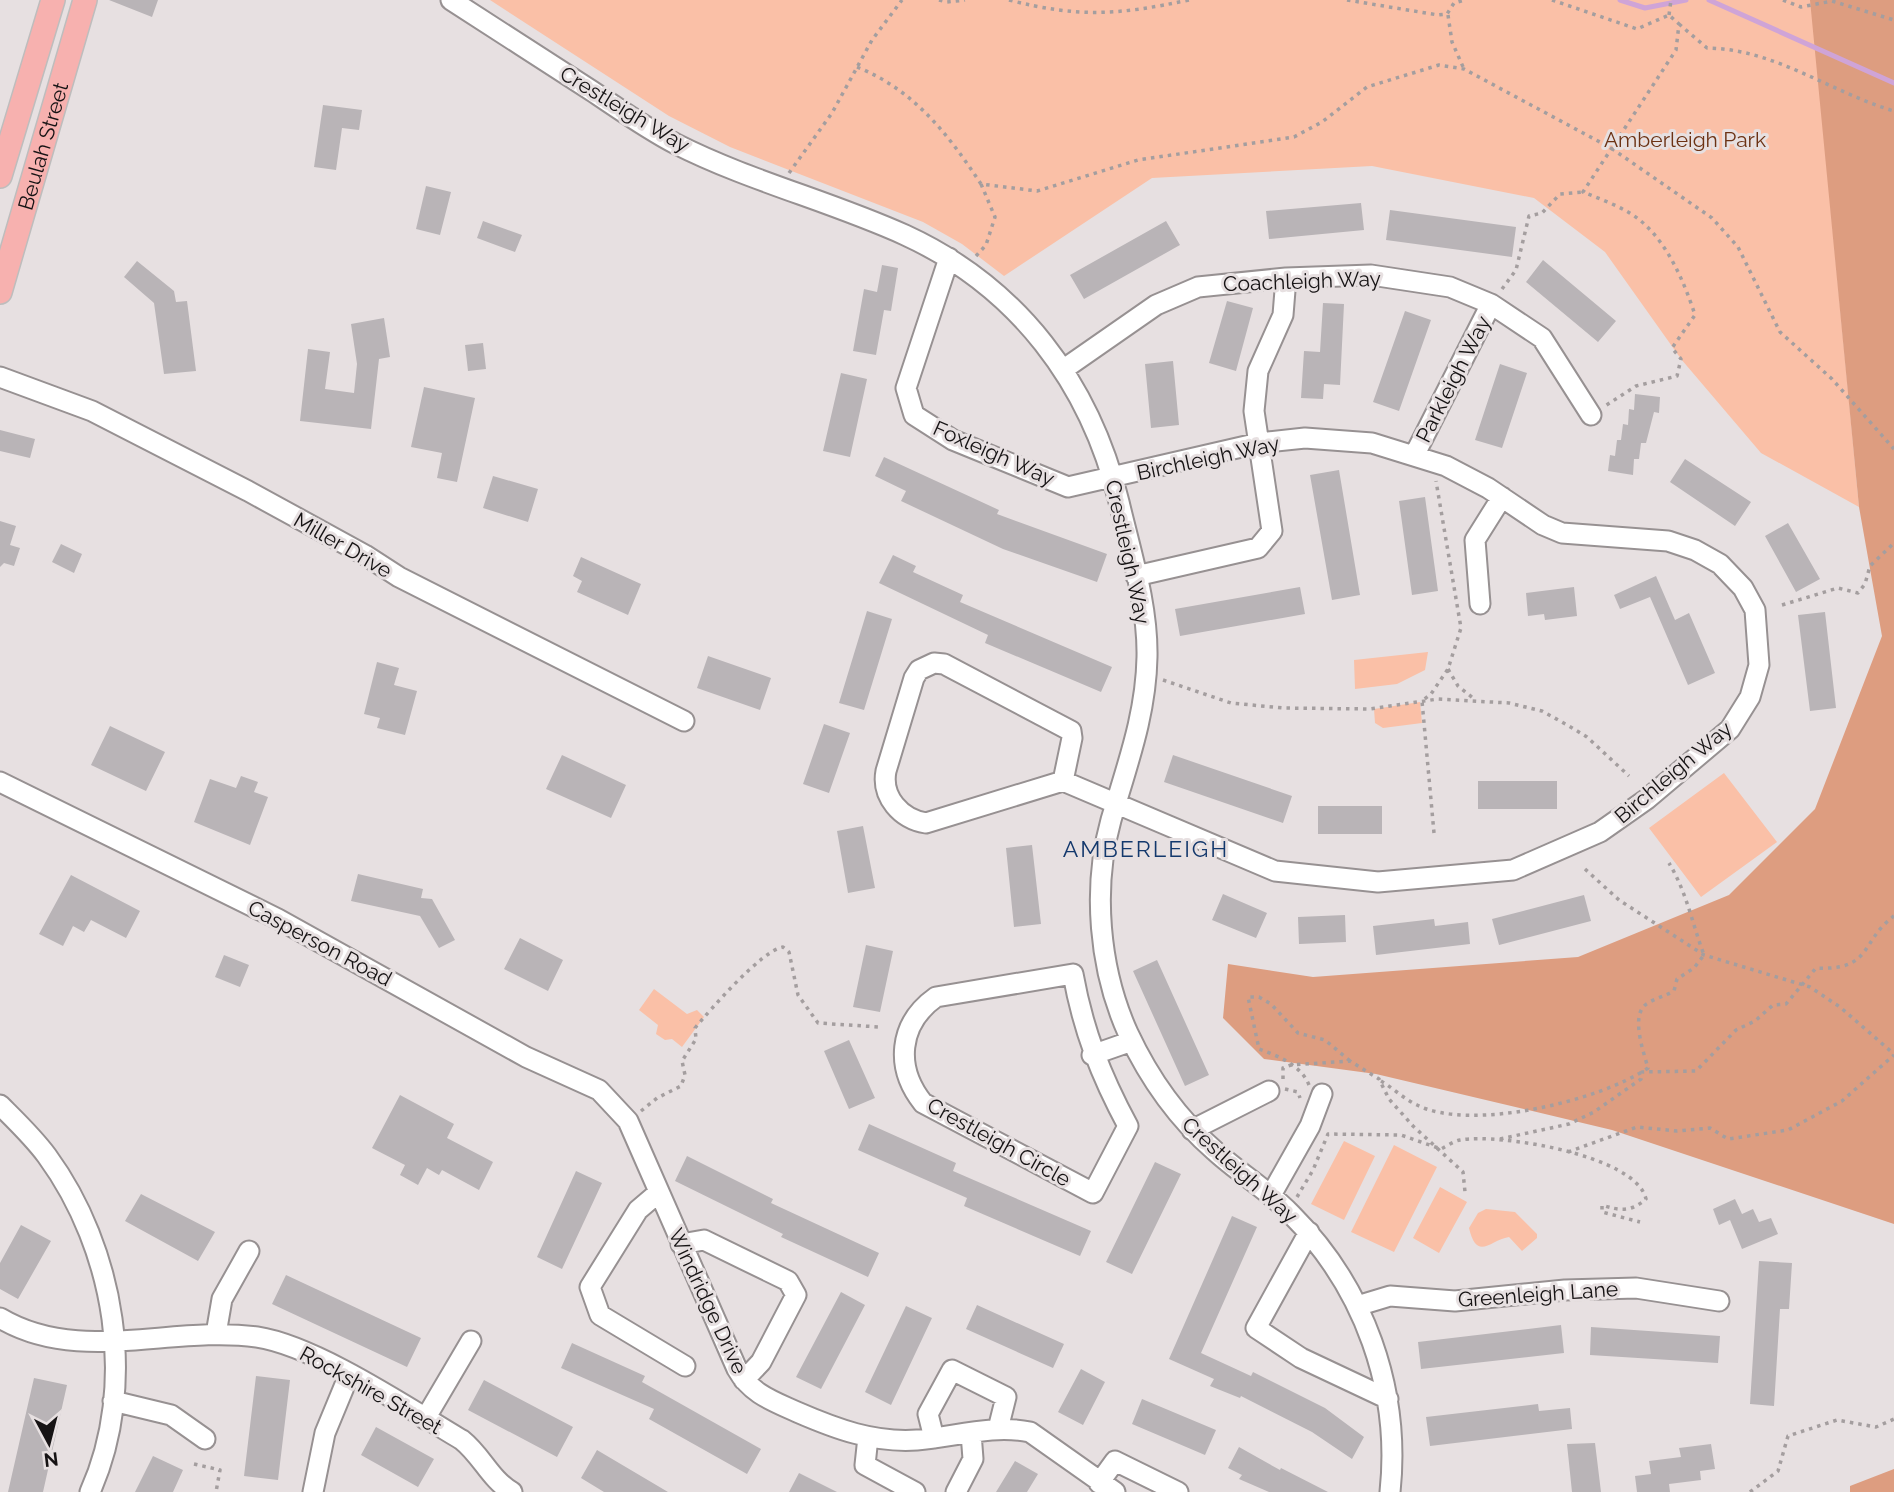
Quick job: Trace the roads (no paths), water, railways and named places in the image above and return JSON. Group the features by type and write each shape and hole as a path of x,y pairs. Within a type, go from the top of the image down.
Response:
{"main road":[{"name":"Beulah Street","path":"0,176 53,0"},
{"name":"Beulah Street","path":"0,292 85,0"}],"street":[{"name":"Crestleigh Way","path":"451,0 675,143 902,234 949,258 991,287 1016,310 1064,369 1098,434 1113,479 1146,619 1146,688 1140,724 1117,803 1102,870 1102,930 1115,997 1132,1041 1157,1087 1192,1130 1216,1153 1271,1195 1309,1232 1335,1265 1357,1306 1378,1358 1388,1399 1392,1436 1390,1492"},
{"name":"Foxleigh Way","path":"949,258 906,388 914,415 953,440 1068,487 1113,479"},
{"name":"Coachleigh Way","path":"1064,369 1171,296 1198,287 1286,278 1371,275 1450,287 1491,304 1542,338 1591,415"},
{"path":"1136,576 1258,548 1272,531 1254,411 1258,371 1283,315 1286,278"},
{"name":"Parkleigh Way","path":"1415,454 1491,304"},
{"name":"Miller Drive","path":"0,377 92,411 260,497 365,555 399,577 684,721"},
{"name":"Birchleigh Way","path":"1063,780 1275,871 1378,882 1513,870 1600,832 1647,799 1730,729 1750,697 1759,665 1755,610 1743,588 1720,564 1668,541 1562,533 1543,525 1502,497 1446,466 1415,454 1351,440 1305,438 1259,443 1113,479"},
{"path":"1480,604 1475,540 1502,497"},
{"path":"944,664 1071,731 1072,738 1063,780 938,821 915,821 887,797 884,783 919,670 926,665 944,664"},
{"name":"Casperson Road","path":"0,782 278,919 526,1056 599,1090 628,1121"},
{"name":"Crestleigh Circle","path":"1073,974 1081,1019 1092,1055 1128,1126 1093,1193 923,1103 907,1079 903,1058 911,1023 922,1007 936,997 1073,974"},
{"path":"1092,1055 1132,1041"},
{"path":"1192,1130 1269,1091"},
{"path":"1271,1195 1310,1126 1317,1094"},
{"path":"0,1105 46,1155 78,1207 101,1265 108,1294 114,1341 113,1401 104,1450 90,1492"},
{"name":"Windridge Drive","path":"628,1121 744,1380 765,1398 835,1428 868,1437 934,1438 998,1429 1022,1430 1043,1439 1107,1488"},
{"path":"658,1193 638,1210 590,1287 600,1315 685,1366"},
{"path":"1309,1232 1256,1328 1301,1357 1388,1399"},
{"path":"681,1244 704,1240 788,1281 796,1295 761,1362 744,1380"},
{"path":"216,1334 222,1299 249,1251"},
{"name":"Greenleigh Lane","path":"1357,1306 1390,1296 1455,1301 1565,1290 1636,1288 1719,1301"},
{"name":"Rockshire Street","path":"0,1318 18,1329 57,1340 114,1341 216,1334 279,1342 297,1348 349,1375 476,1451 496,1483 512,1492"},
{"path":"425,1419 471,1341"},
{"path":"934,1438 928,1414 952,1370 1006,1397 998,1429"},
{"path":"313,1492 327,1425 349,1375"},
{"path":"113,1401 171,1415 205,1439"},
{"path":"956,1492 973,1459 971,1433"},
{"path":"868,1437 865,1465 915,1492"},
{"path":"1107,1488 1115,1461 1178,1492"}],"waterway":[{"path":"1620,0 1645,8 1686,0"},
{"path":"1709,0 1894,83"}],"district":[{"name":"AMBERLEIGH","path":"1146,848"}],"park label":[{"name":"Amberleigh Park","path":"1685,139"}]}
